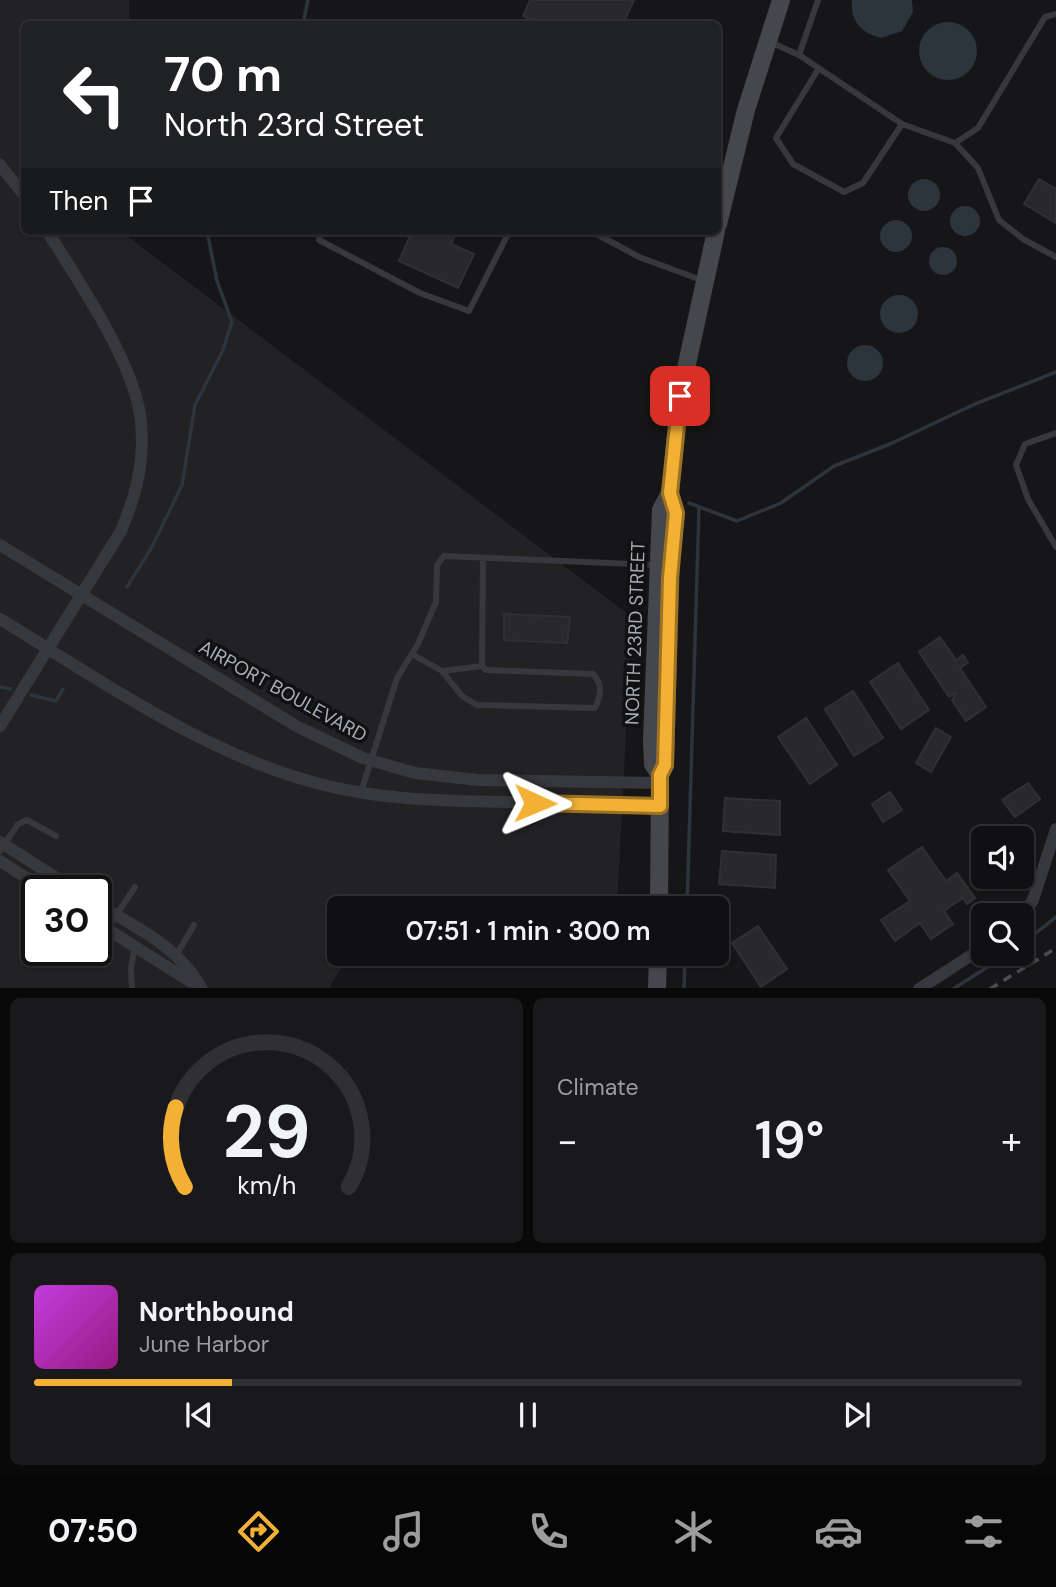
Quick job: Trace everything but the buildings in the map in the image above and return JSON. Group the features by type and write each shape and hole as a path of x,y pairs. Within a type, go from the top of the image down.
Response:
{"main road":[{"path":"721,212 743,123 781,0"},
{"name":"NORTH 23RD STREET","path":"660,779 653,764 652,741 661,510 670,493 680,396 715,235"},
{"name":"NORTH 23RD STREET","path":"659,896 660,779 665,765 669,608 676,513 670,493"},
{"path":"657,988 658,966"}],"street":[{"path":"0,164 21,191"},
{"path":"0,726 121,531 134,499 142,458 141,420 133,386 107,332 49,235"},
{"name":"AIRPORT BOULEVARD","path":"0,545 299,727 370,761 415,773 478,780 660,779"},
{"path":"0,619 178,726 229,751 293,776 361,792 435,801 660,806"},
{"path":"1031,903 1056,829"},
{"path":"1,845 51,875"},
{"path":"0,861 22,875"},
{"path":"112,913 177,954 194,974 201,988"},
{"path":"112,931 200,988"},
{"path":"921,988 971,955"}],"lane":[{"path":"799,55 818,0"},
{"path":"955,143 978,128 1045,17 1056,14"},
{"path":"767,40 799,55 902,124 955,143 978,168 999,220 1023,239 1056,257"},
{"path":"819,68 776,138 793,164 844,192 863,183 902,124"},
{"path":"321,235 319,240 420,293 469,311 508,235"},
{"path":"598,235 639,257 705,282"},
{"path":"1056,433 1025,444 1016,465 1028,499 1056,547"},
{"path":"361,792 397,678 412,654 436,602 437,565 444,556 658,565"},
{"path":"483,558 486,679"},
{"path":"412,654 442,671 462,696 477,705 595,708 600,696 600,681 593,674 484,668 442,671"},
{"path":"496,679 497,670"},
{"path":"512,671 512,680"},
{"path":"527,671 527,681"},
{"path":"543,672 543,682"},
{"path":"558,673 558,682"},
{"path":"574,683 575,673"},
{"path":"586,683 587,674"},
{"path":"484,695 484,705"},
{"path":"495,695 495,705"},
{"path":"511,706 512,695"},
{"path":"542,696 542,706"},
{"path":"526,697 526,706"},
{"path":"558,698 558,707"},
{"path":"572,707 573,698"},
{"path":"585,699 585,708"},
{"path":"1,845 18,824 27,820 56,836"},
{"path":"112,918 135,887"},
{"path":"177,954 194,925"},
{"path":"132,988 131,968 135,946"}],"shaded area":[{"path":"0,0 129,0 129,21 21,21 21,235 127,235 632,617 618,896 327,896 327,966 343,966 329,988 0,988"},
{"path":"852,0 912,0 913,12 902,31 881,38 858,25 853,14"},
{"path":"942,22 954,22 969,30 977,45 977,57 969,72 954,80 942,80 927,72 919,57 919,45 927,30"},
{"path":"924,179 936,183 940,195 936,207 924,211 912,207 908,195 912,183"},
{"path":"965,206 976,210 980,221 976,232 965,236 954,232 950,221 954,210"},
{"path":"896,220 907,225 912,236 907,247 896,252 885,247 880,236 885,225"},
{"path":"943,247 953,251 957,261 953,271 943,275 933,271 929,261 933,251"},
{"path":"899,295 913,300 918,314 913,328 899,333 885,328 880,314 885,300"},
{"path":"865,345 878,350 883,363 878,376 865,381 852,376 847,363 852,350"}],"waterway":[{"path":"304,21 308,0"},
{"path":"127,587 152,547 182,485 195,405 223,350 232,322 217,281 208,235"},
{"path":"689,503 737,521 781,503 834,466 890,444 975,404 1056,372"},
{"path":"687,896 699,508"},
{"path":"0,687 11,689"},
{"path":"31,695 56,701 63,689"},
{"path":"1034,934 1056,917"},
{"path":"684,988 685,966"},
{"path":"955,988 989,966"}],"railway":[{"path":"992,988 1056,948"}],"route":[{"path":"535,803 660,806 660,775 665,765 670,578 676,513 670,493 680,396"}]}
